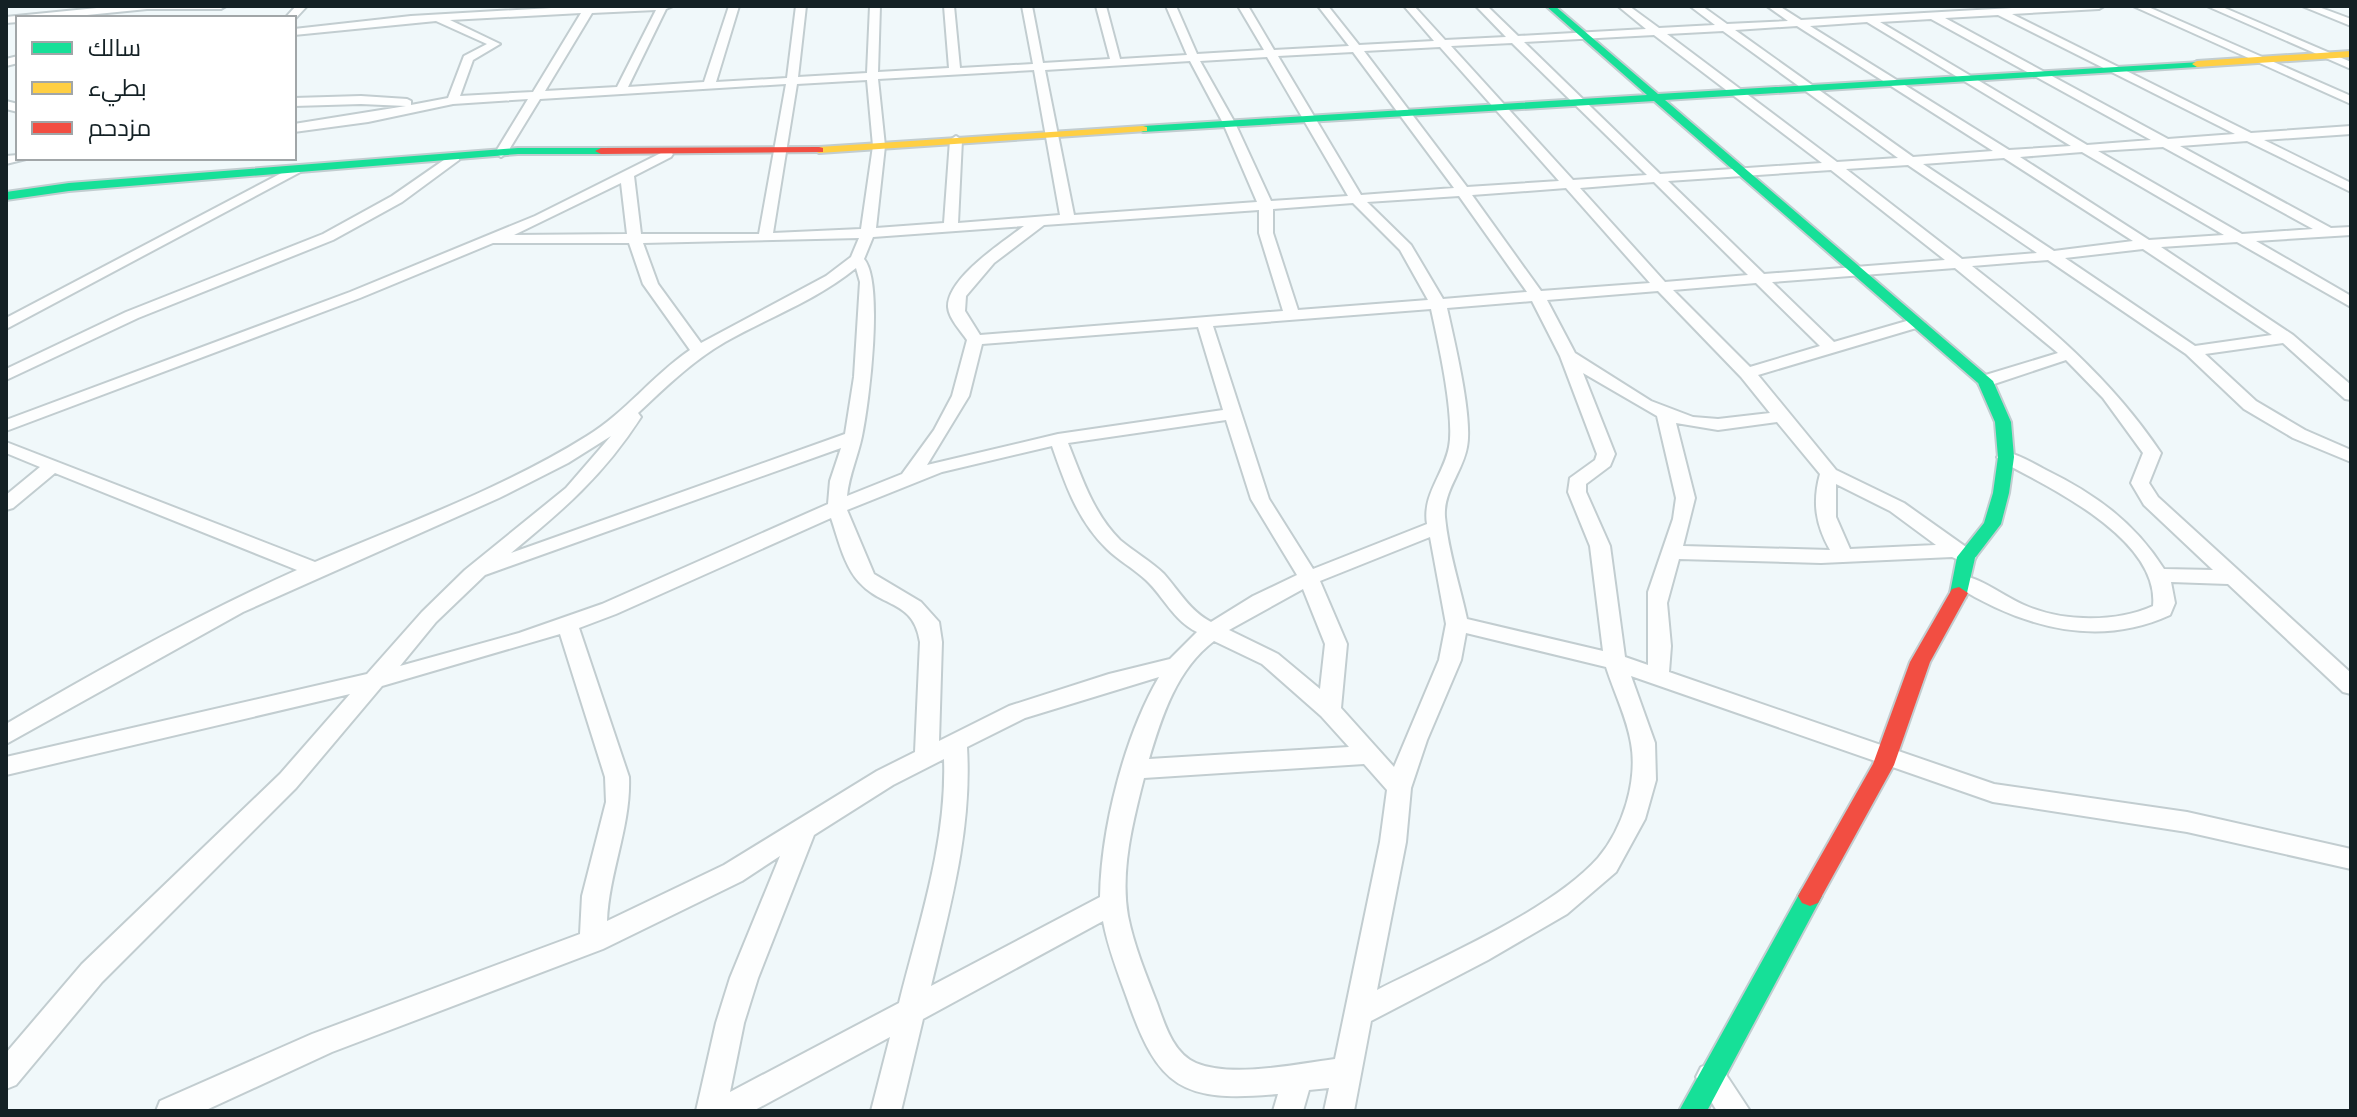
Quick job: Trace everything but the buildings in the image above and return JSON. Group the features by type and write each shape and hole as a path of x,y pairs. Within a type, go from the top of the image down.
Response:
{"street":[{"path":"46,16 147,6 221,6"},
{"path":"296,32 353,23 434,17 665,6 620,92"},
{"path":"709,86 734,6"},
{"path":"765,238 781,152 801,6"},
{"path":"6,735 167,639 316,570 485,498 595,438 698,351 824,283 857,259 868,233 879,146 872,76 875,6"},
{"path":"949,6 955,71"},
{"path":"1027,6 1068,220"},
{"path":"1101,6 1116,63"},
{"path":"1171,6 1266,206 1266,233 1292,314"},
{"path":"1243,6 1357,200 1406,248 1438,304 1459,434 1458,449 1438,498 1436,528 1457,624 1450,660 1415,740 1399,788 1393,842 1339,1111"},
{"path":"1323,6 1407,113 1537,296 1568,356 1606,454 1604,462 1577,482 1577,492 1600,546 1615,662 1643,743 1644,780 1633,819 1607,865 1558,906 1478,952 1358,1014"},
{"path":"1409,6 1660,285 1747,373 1829,474 1897,507 1961,554 1963,581 1958,599 1920,662 1887,755 1693,1111"},
{"path":"1481,6 1831,348"},
{"path":"1550,6 1985,381 2003,422 2006,457 2001,493 1992,524 1961,554 1844,556 1673,552"},
{"path":"1623,6 1836,166 2070,354 2109,391 2135,424 2152,453 2140,480 2151,501 2351,686"},
{"path":"1695,6 1911,161 2192,351 2250,405 2299,434 2351,457"},
{"path":"1772,6 1885,81 2146,244 2287,338 2344,380 2351,395"},
{"path":"296,128 368,118 453,100 1585,37 1934,16 1994,9 2099,6"},
{"path":"2138,6 2351,100"},
{"path":"2212,6 2351,66"},
{"path":"2307,6 2351,23"},
{"path":"501,153 590,8"},
{"path":"1994,9 2351,188"},
{"path":"1934,16 2351,244"},
{"path":"434,17 495,44 468,58 453,100"},
{"path":"1870,20 2085,149 2351,302"},
{"path":"6,196 69,187 501,153 781,152 2351,54"},
{"path":"296,102 361,100 423,104"},
{"path":"490,239 765,238 868,233 2351,130"},
{"path":"951,228 956,140"},
{"path":"6,426 355,295 558,211 667,154"},
{"path":"6,375 132,315 340,231 397,199 454,157"},
{"path":"6,324 300,169"},
{"path":"627,176 634,238 651,284 698,351"},
{"path":"909,478 945,428 970,373 975,340 955,306 958,293 974,274 1039,222"},
{"path":"975,340 2050,256 2146,244 2351,231"},
{"path":"857,259 863,266 867,282 862,377 853,437 839,481 837,509 858,565 867,579 914,607 928,622 931,642 927,756"},
{"path":"1204,321 1260,499 1309,579 1336,644 1329,710"},
{"path":"1747,373 1917,323"},
{"path":"2192,351 2287,338"},
{"path":"1985,381 2070,354"},
{"path":"1568,356 1646,407 1666,416 1723,425 1744,424 1784,415"},
{"path":"6,1075 92,973 288,781 429,617 472,575 573,492 612,448 643,400"},
{"path":"6,766 372,681 567,624 909,478 997,451 1232,414"},
{"path":"1657,676 1663,653 1658,594 1685,505 1685,493 1666,416"},
{"path":"472,575 853,437"},
{"path":"1058,439 1079,495 1102,533 1154,576 1190,620 1270,659 1329,710 1399,788"},
{"path":"6,447 316,570"},
{"path":"1963,581 2027,617 2082,626 2144,620 2163,610 2167,596 2158,575 2132,534 2118,520 2006,457"},
{"path":"6,504 53,466"},
{"path":"1829,474 1822,502 1825,519 1844,556"},
{"path":"1346,1072 1207,1080 1184,1072 1166,1056 1150,1023 1120,940 1113,903 1113,864 1122,814 1155,707 1177,665 1211,632 1247,609 1309,579 1436,528"},
{"path":"2158,575 2233,577"},
{"path":"567,624 617,777 618,802 595,896 593,941"},
{"path":"1457,624 1615,662 1993,793 2187,822 2351,859"},
{"path":"171,1111 322,1043 593,941 733,873 885,778 1017,712 1067,694 1177,665"},
{"path":"886,1111 949,857 957,783 955,741"},
{"path":"1136,769 1370,755"},
{"path":"711,1111 730,1023 744,978 804,829"},
{"path":"724,1111 1113,903"},
{"path":"1288,1111 1298,1076"},
{"path":"1711,1077 1735,1111"}],"traffic: fast":[{"path":"1550,6 1985,381 2003,422 2006,457 2001,493 1992,524 1966,557 1959,593"},
{"path":"1143,129 2197,64"},
{"path":"6,196 69,187 518,151 601,151"},
{"path":"1693,1111 1810,896"}],"traffic: slow":[{"path":"2197,64 2351,54"},
{"path":"819,150 1143,129"}],"traffic: jam":[{"path":"601,151 819,150"},
{"path":"1810,896 1883,765 1920,662 1959,593"}]}
